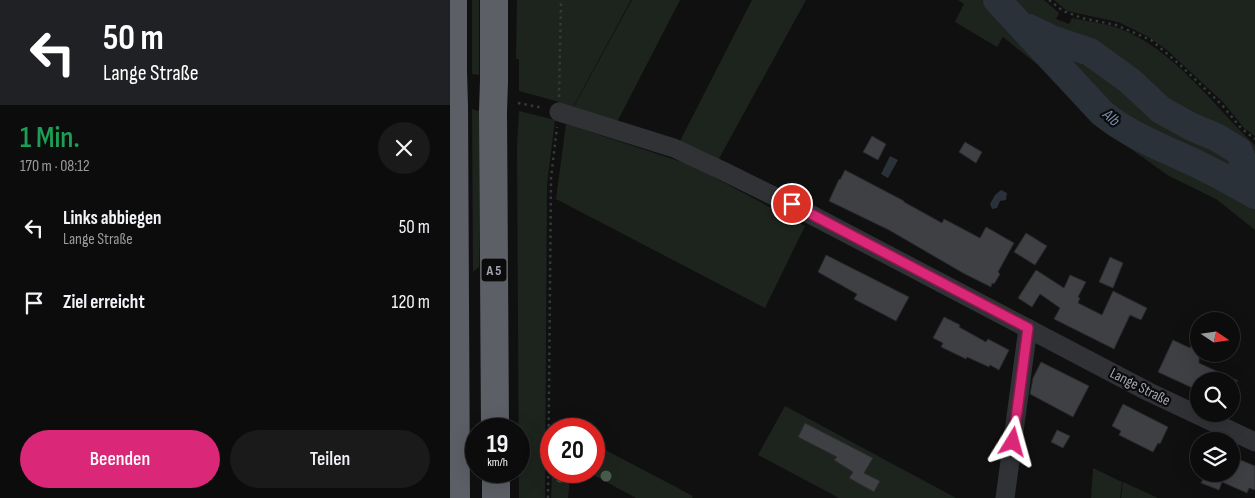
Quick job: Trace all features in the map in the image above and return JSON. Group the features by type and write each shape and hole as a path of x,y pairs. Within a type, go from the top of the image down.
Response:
{"highway":[{"path":"453,0 456,498"},
{"name":"A 5","path":"494,0 494,81 505,107 495,418"},
{"path":"496,483 496,498"}],"street":[{"name":"Lange Straße","path":"559,112 674,148 792,204 1149,392 1255,442"},
{"path":"1005,498 1028,328"}],"path":[{"path":"548,498 551,178 559,112 561,0"},
{"path":"1049,0 1063,11 1082,18 1116,25 1151,40 1178,63 1222,105 1241,128 1255,139"},
{"path":"505,107 559,112"}],"shaded area":[{"path":"472,0 479,0 479,75 472,74"},
{"path":"517,0 631,0 572,109 556,101 519,91 519,59 516,59"},
{"path":"632,0 680,0 615,126 572,110"},
{"path":"752,0 806,0 716,164 677,147"},
{"path":"958,0 1013,0 1029,25 1046,34 1030,25 1014,0 1044,0 1059,13 1056,19 1069,24 1072,18 1112,26 1138,37 1157,49 1192,79 1255,145 1255,153 1231,131 1170,108 1149,85 1119,62 1170,109 1230,132 1255,155 1255,230 1216,199 1169,176 1094,123 1038,65 1003,37 997,47 955,22 964,4"},
{"path":"1054,0 1255,0 1255,136 1244,128 1223,102 1167,50 1147,36 1118,22 1067,11"},
{"path":"472,109 479,111 479,267 473,272"},
{"path":"519,111 555,120 547,184 546,418 540,418 540,483 545,483 545,498 519,498 519,483 530,483 530,418 519,418 517,146"},
{"path":"566,124 691,165 805,226 765,308 556,199"},
{"path":"890,156 898,160 888,178 881,174"},
{"path":"1001,190 1007,193 1006,200 1000,201 997,208 992,209 990,204 995,195"},
{"path":"785,406 956,498 839,498 758,455"},
{"path":"605,450 693,496 692,498 636,498 605,481"},
{"path":"1093,468 1122,482 1120,498 1091,498"},
{"path":"1123,482 1158,498 1121,498"},
{"path":"552,483 570,483 568,498 551,498"}],"building":[{"path":"872,136 886,144 878,160 863,152"},
{"path":"965,142 982,152 976,163 959,152"},
{"path":"845,170 942,223 944,219 980,238 986,227 1014,243 998,272 1000,274 994,284 992,283 991,287 963,273 889,230 829,201"},
{"path":"1026,233 1047,246 1035,265 1014,252"},
{"path":"826,255 909,297 896,321 854,299 857,294 818,272"},
{"path":"1110,257 1123,263 1113,288 1099,282"},
{"path":"1036,270 1064,288 1070,275 1086,282 1078,297 1080,298 1078,303 1102,315 1113,291 1147,308 1141,320 1130,315 1114,349 1054,319 1060,308 1040,294 1032,307 1018,298"},
{"path":"944,317 986,342 988,339 1009,350 999,370 967,357 966,359 941,347 943,343 933,338"},
{"path":"1173,340 1190,348 1190,362 1199,362 1218,372 1190,372 1190,387 1158,372"},
{"path":"1041,362 1089,386 1073,417 1030,394 1033,378"},
{"path":"1123,404 1168,427 1160,444 1158,443 1153,452 1119,435 1121,431 1112,426"},
{"path":"805,423 873,458 864,473 880,481 874,492 849,478 853,472 834,460 837,457 798,437"},
{"path":"1057,430 1070,436 1063,448 1051,442"},
{"path":"1240,460 1255,466 1255,490 1249,488 1247,493 1222,482 1240,482"},
{"path":"1202,482 1222,482 1219,490"}],"waterway":[{"name":"Alb","path":"997,0 1102,113 1140,137 1213,172 1255,195"},
{"path":"1029,28 1054,40 1090,52 1130,81 1161,110 1192,127 1216,137 1239,151 1255,192"}],"route":[{"path":"792,204 1028,328 1013,442"}]}
